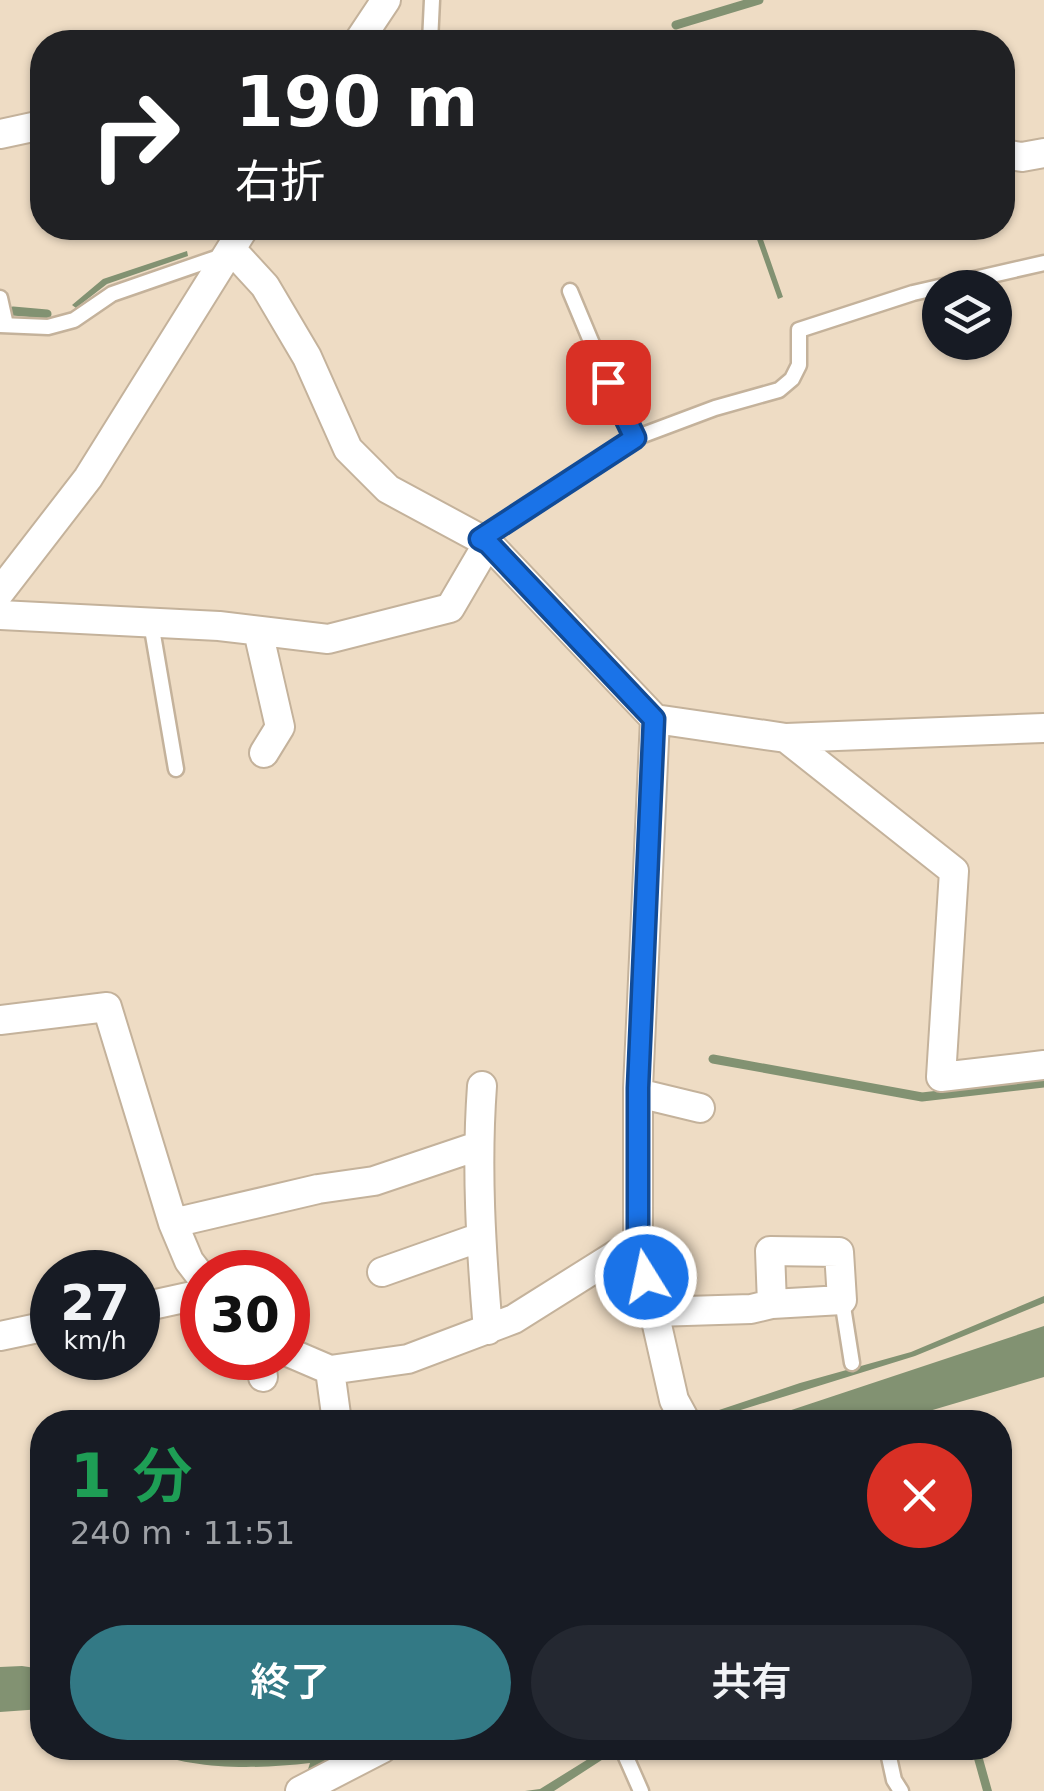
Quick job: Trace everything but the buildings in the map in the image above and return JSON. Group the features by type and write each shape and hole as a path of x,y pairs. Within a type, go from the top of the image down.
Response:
{"street":[{"path":"366,30 386,0"},
{"path":"0,134 30,128"},
{"path":"1015,157 1044,153"},
{"path":"0,592 88,478 234,243 307,357 348,450 388,489 484,541 654,719 786,738 1044,728"},
{"path":"0,615 151,622 328,639 450,608 484,541"},
{"path":"258,631 280,726 264,753"},
{"path":"654,719 638,1093 638,1242 679,1410"},
{"path":"786,738 954,871 941,1077 1044,1065"},
{"path":"0,1020 107,1007 184,1250"},
{"path":"482,1086 478,1146 480,1238 488,1330"},
{"path":"638,1093 700,1108"},
{"path":"173,1222 374,1181 478,1146"},
{"path":"382,1272 480,1238"},
{"path":"310,1361 330,1370 408,1359 488,1330 514,1319 638,1242"},
{"path":"654,1312 751,1309 842,1300 839,1252 770,1251 772,1304"},
{"path":"0,1336 30,1330"},
{"path":"330,1370 335,1410"},
{"path":"300,1791 347,1782 370,1760"}],"lane":[{"path":"431,30 432,0"},
{"path":"0,298 3,325 48,327 74,320 112,294 234,243"},
{"path":"484,541 635,438 714,408 779,390 792,379 799,365 799,330 913,293 1044,264"},
{"path":"570,291 635,438"},
{"path":"151,622 176,769"},
{"path":"842,1300 852,1363"},
{"path":"627,1760 641,1791"},
{"path":"890,1760 901,1791"}],"shaded area":[{"path":"757,240 763,240 783,297 778,299"},
{"path":"187,251 188,256 107,284 76,308 72,305 103,279"},
{"path":"1044,1296 1044,1303 915,1356 741,1410 719,1410 800,1383 911,1352"},
{"path":"1044,1326 1044,1377 933,1410 791,1410"},
{"path":"0,1667 30,1667 30,1710 0,1712"},
{"path":"178,1760 330,1760 301,1791 310,1763 246,1767"},
{"path":"587,1760 602,1760 554,1791 525,1791 540,1789"},
{"path":"974,1760 983,1760 992,1791 983,1791"}],"waterway":[{"path":"676,25 759,0"},
{"path":"13,311 47,314"},
{"path":"713,1059 922,1097 1044,1083"}],"route":[{"path":"608,382 635,438 480,539 654,719 638,1088 638,1242 646,1277"}]}
